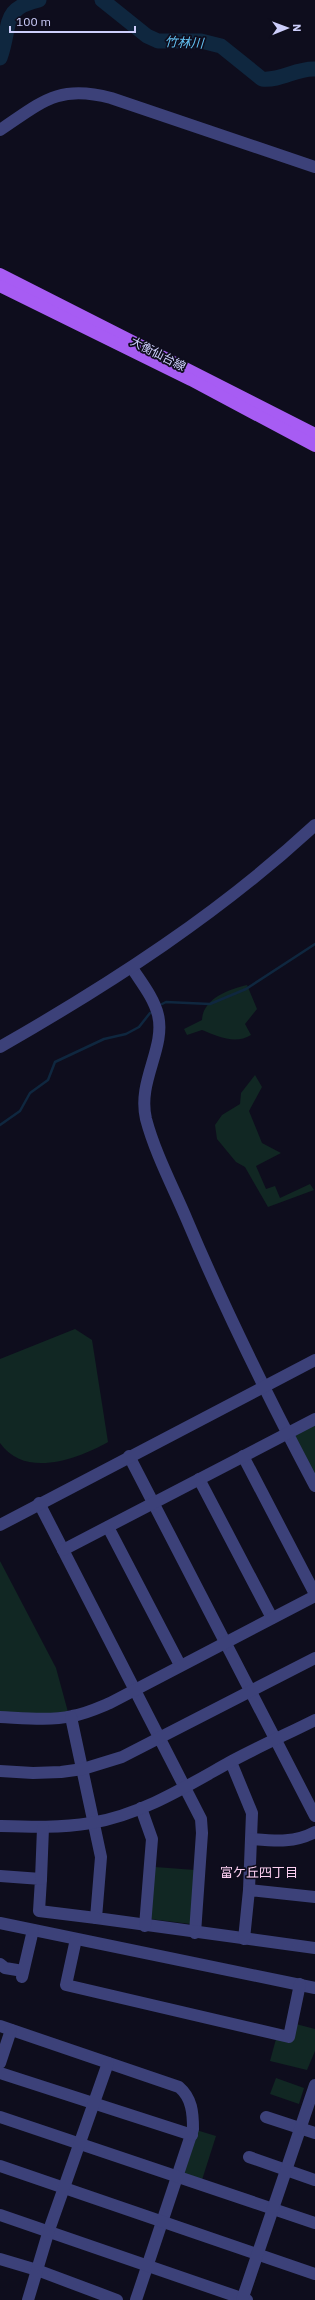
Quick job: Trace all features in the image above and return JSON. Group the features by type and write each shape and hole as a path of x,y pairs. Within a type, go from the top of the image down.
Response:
{"main road":[{"name":"大衡仙台線","path":"0,274 315,434"},
{"name":"大衡仙台線","path":"0,286 191,380 315,446"}],"street":[{"path":"0,130 47,99 64,93 81,92 111,98 315,166"},
{"path":"0,1047 132,968 220,905 315,825"},
{"path":"132,968 159,1016 160,1029 144,1090 146,1119 215,1286 287,1433 315,1486"},
{"path":"0,1525 39,1503 315,1360"},
{"path":"63,1550 315,1419"},
{"path":"129,1456 315,1816"},
{"path":"0,1717 28,1719 71,1716 110,1703 315,1595 243,1456"},
{"path":"198,1479 272,1618"},
{"path":"39,1503 201,1818 202,1833 195,1932"},
{"path":"108,1527 180,1665"},
{"path":"0,1771 33,1774 83,1769 122,1757 160,1739 315,1658"},
{"path":"71,1716 101,1857 96,1918"},
{"path":"0,1826 43,1828 93,1823 141,1808 186,1787 231,1762 315,1720"},
{"path":"231,1762 252,1813 249,1890 244,1939"},
{"path":"141,1808 152,1839 145,1926"},
{"path":"43,1828 39,1911 315,1948"},
{"path":"252,1839 285,1842 302,1839 315,1832"},
{"path":"0,1876 41,1879"},
{"path":"249,1890 315,1897"},
{"path":"0,1923 315,1988"},
{"path":"0,1964 5,1968 22,1974 32,1930"},
{"path":"76,1939 66,1985 289,2037 300,1984"},
{"path":"0,2063 6,2028 179,2087 187,2094 193,2113 192,2135 177,2175 136,2300"},
{"path":"28,2300 49,2230 108,2063"},
{"path":"0,2073 192,2135"},
{"path":"0,2214 244,2299 272,2208 315,2085"},
{"path":"0,2117 177,2175 315,2224"},
{"path":"266,2117 315,2133"},
{"path":"249,2157 315,2180"},
{"path":"0,2166 162,2220 315,2274"},
{"path":"0,2259 37,2270 117,2300"}],"green space":[{"path":"247,985 257,1009 245,1024 251,1035 245,1038 232,1039 220,1037 202,1030 187,1035 184,1029 202,1020 207,1006 212,1000 233,989"},
{"path":"255,1075 262,1087 249,1111 262,1143 281,1153 256,1166 266,1189 275,1186 280,1198 310,1184 314,1190 268,1207 245,1167 236,1162 217,1139 215,1125 222,1115 240,1104 241,1093"},
{"path":"75,1329 92,1340 108,1442 67,1459 37,1463 23,1460 11,1454 0,1443 0,1359"},
{"path":"315,1424 315,1480 295,1436"},
{"path":"0,1561 56,1668 68,1712 29,1715 0,1713"},
{"path":"155,1867 195,1870 191,1924 150,1919"},
{"path":"296,2024 315,2029 315,2051 307,2070 270,2061 276,2039"},
{"path":"276,2078 304,2088 299,2104 270,2094"},
{"path":"193,2129 216,2136 201,2183 177,2175"}],"waterway":[{"name":"竹林川","path":"0,58 9,20 13,14 18,8 39,0"},
{"name":"竹林川","path":"102,0 147,36 158,41 201,41 221,46 262,79 276,78 301,70 315,69"},
{"path":"162,1004 166,1002 210,1004 246,989 315,944"},
{"path":"0,1125 20,1111 30,1093 48,1080 55,1062 104,1039 126,1034 139,1027 150,1013"}],"district":[{"name":"富ケ丘四丁目","path":"259,1872"}]}
